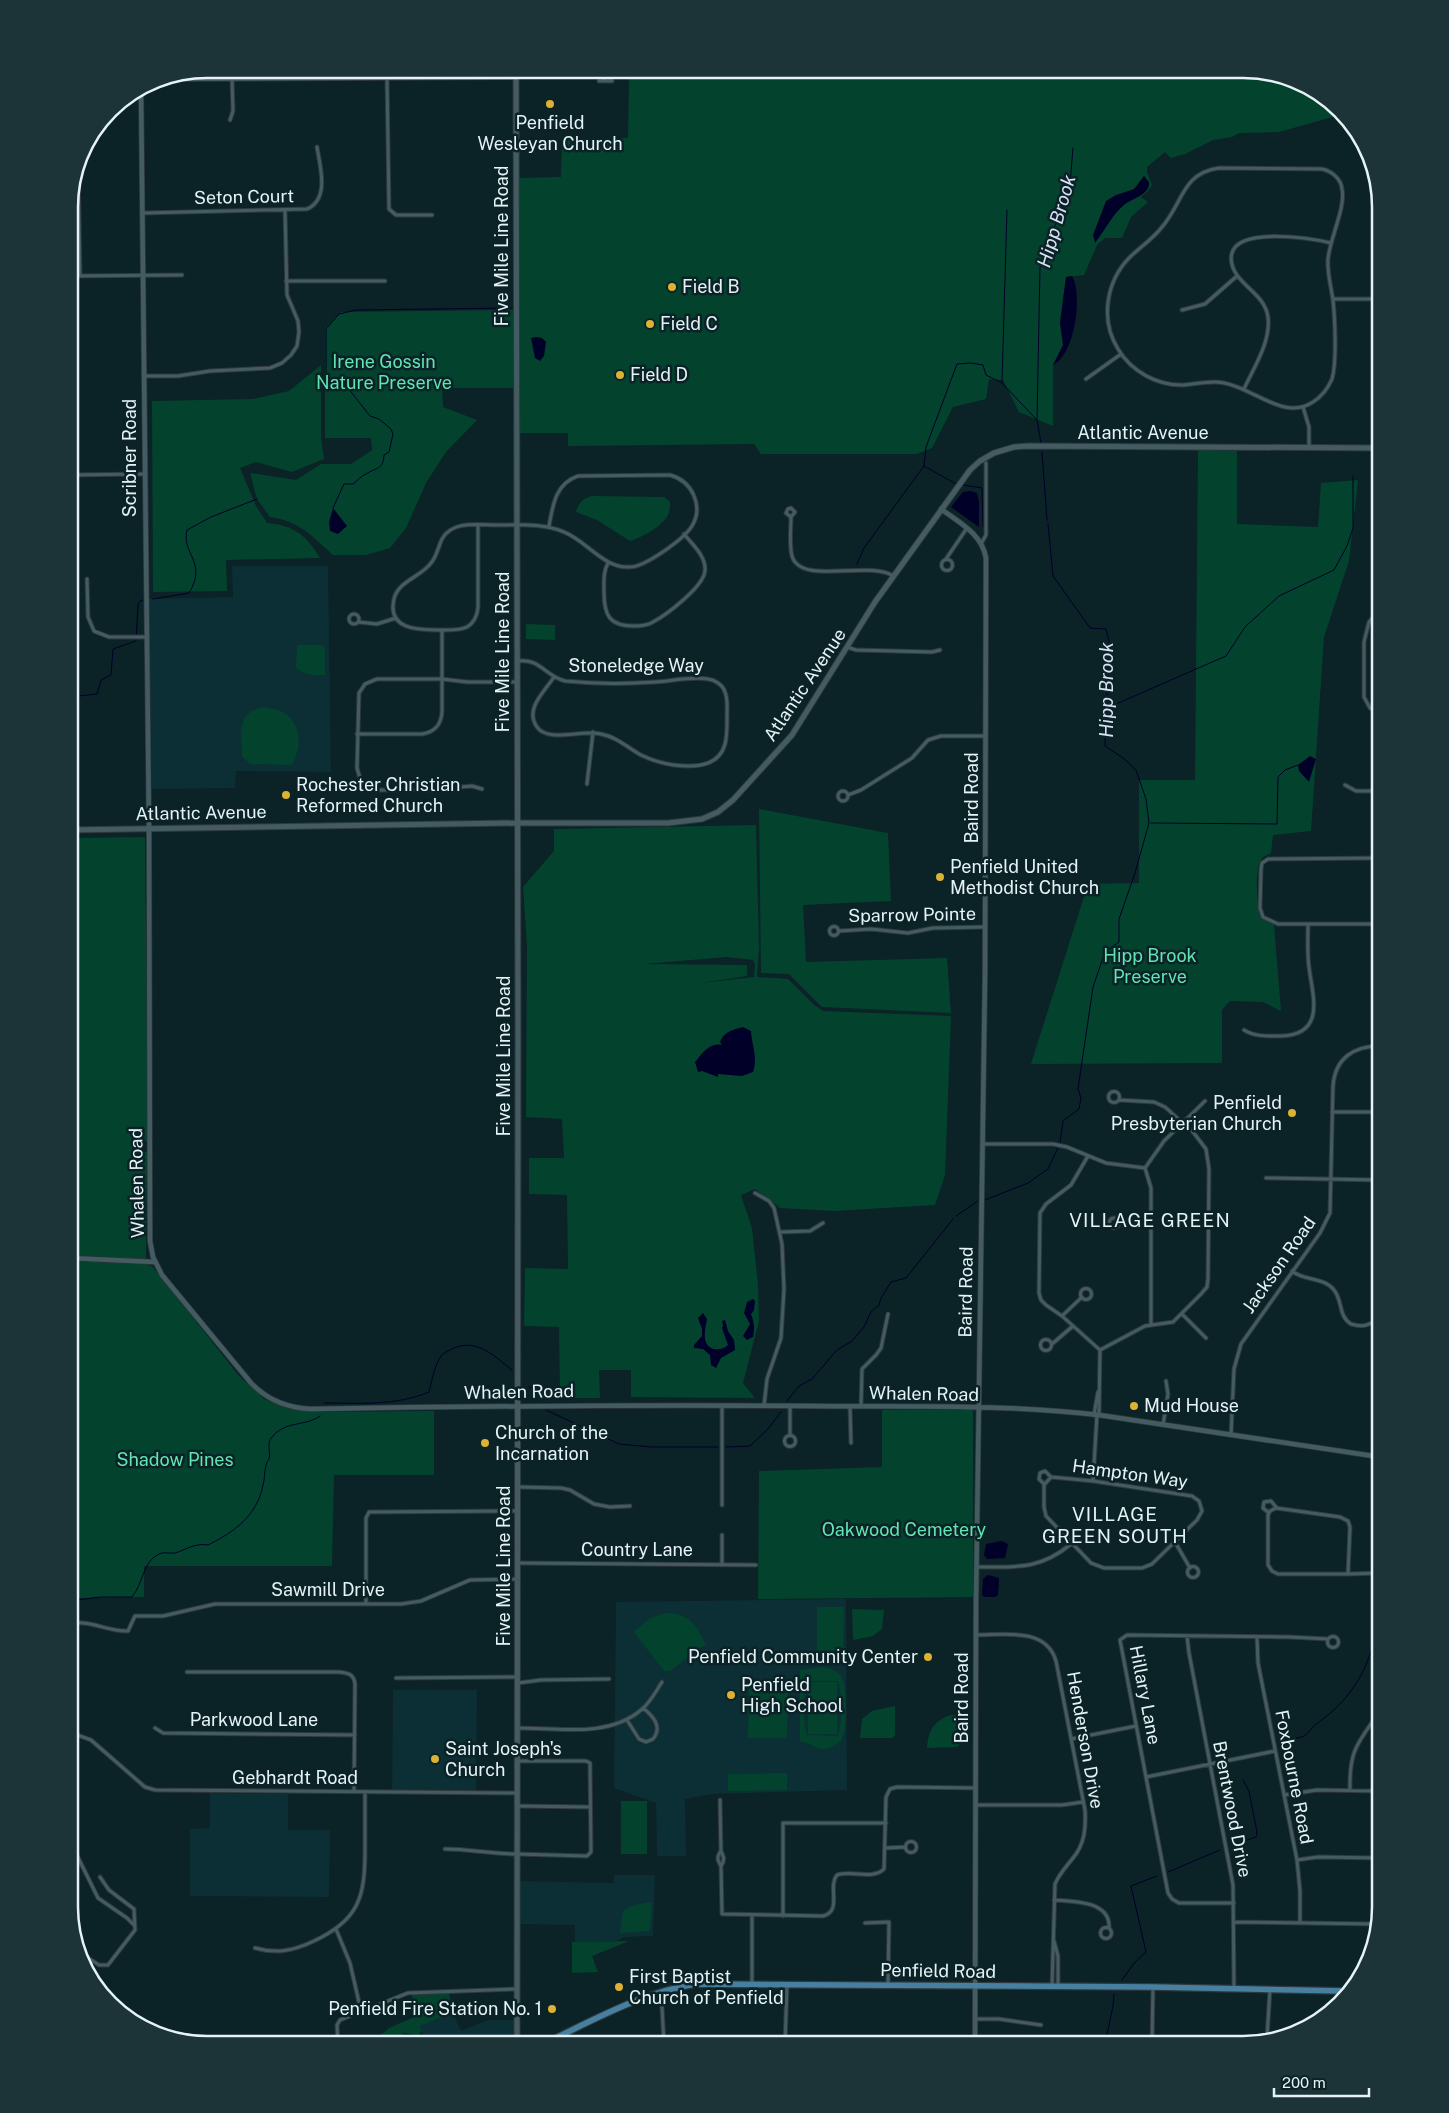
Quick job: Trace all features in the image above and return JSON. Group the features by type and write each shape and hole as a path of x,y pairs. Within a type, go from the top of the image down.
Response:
{"main road":[{"name":"Five Mile Line Road","path":"516,78 517,2035"},
{"name":"Atlantic Avenue","path":"78,830 517,823 681,823 697,820 718,812 740,793 792,735 893,576 976,464 994,453 1014,447 1372,448"},
{"name":"Penfield Road","path":"561,2035 658,1992 696,1984 1153,1987 1340,1991"}],"street":[{"path":"200,78 387,78 389,209 396,215 432,215"},
{"path":"230,120 233,112 232,78"},
{"path":"599,81 612,81"},
{"name":"Scribner Road","path":"142,95 143,376 149,828"},
{"name":"Seton Court","path":"143,213 307,209 318,200 321,192 317,147"},
{"path":"1219,168 1316,168 1330,172 1341,183 1343,196 1331,243 1328,269 1333,300 1333,374 1325,391 1315,401 1304,407 1278,406 1244,388 1222,382 1167,384 1140,373 1121,354 1111,335 1108,321 1108,303 1112,286 1124,264 1163,227 1186,186 1202,172 1219,168"},
{"path":"79,194 80,276 182,275"},
{"path":"143,376 178,376 208,371 267,368 282,363 294,351 299,336 298,321 288,297 286,281 285,210"},
{"path":"1244,388 1266,340 1268,317 1258,297 1237,276 1232,263 1232,252 1237,245 1245,240 1298,238 1331,243"},
{"path":"1182,310 1206,304 1237,276"},
{"path":"286,281 385,281"},
{"path":"1333,300 1372,299"},
{"path":"1086,379 1121,354"},
{"path":"1304,407 1309,447"},
{"name":"Baird Road","path":"975,2036 976,1567 985,927 986,558 982,542 986,536 986,463"},
{"path":"78,475 144,474"},
{"path":"478,525 477,616 472,624 464,628 442,630 411,629 402,625 396,618 393,603 397,591 403,584 420,575 432,562 445,534 457,526 478,525 549,526 578,539 608,563 623,567 641,565 652,559 692,526 696,515 694,495 688,485 679,478 666,475 585,475 573,478 561,486 556,495 549,526"},
{"path":"941,509 967,528 982,542"},
{"path":"791,517 792,555 796,564 801,568 812,571 880,571 893,576"},
{"path":"946,559 967,528"},
{"path":"608,563 605,571 604,594 605,608 608,616 619,625 648,624 697,588 703,579 705,570 702,558 684,534"},
{"path":"87,579 88,617 91,627 104,636 146,637"},
{"path":"358,622 377,624 396,618"},
{"path":"1372,618 1369,622 1364,642 1364,698 1372,709"},
{"path":"357,734 422,734 432,731 441,720 442,630"},
{"path":"847,647 865,651 932,652 940,650"},
{"name":"Stoneledge Way","path":"517,661 533,662 554,677 565,681 603,683 654,682 707,678 720,684 725,692 726,743 720,754 708,763 685,765 661,762 641,755 617,740 593,732 546,734 537,728 533,717 534,709 554,677"},
{"path":"482,789 472,786 421,791 378,791 368,788 361,782 357,773 358,697 362,688 368,682 377,679 517,682"},
{"path":"587,784 593,732"},
{"path":"848,795 861,790 912,758 923,745 935,737 985,736"},
{"path":"1345,785 1356,791 1372,791"},
{"name":"Whalen Road","path":"149,828 150,1235 155,1262 162,1276 251,1383 267,1397 280,1403 311,1409 518,1405 978,1408 1097,1415 1372,1456"},
{"path":"1372,858 1280,858 1264,861 1261,869 1260,908 1265,919 1273,923 1372,924"},
{"path":"1244,1030 1256,1035 1285,1036 1300,1031 1310,1021 1315,999 1308,964 1308,924"},
{"name":"Sparrow Pointe","path":"839,931 871,929 908,933 933,928 985,927"},
{"name":"Jackson Road","path":"1231,1435 1234,1369 1239,1349 1320,1233 1330,1213 1333,1079 1340,1062 1349,1054 1359,1048 1372,1047"},
{"path":"1100,1350 1140,1328 1151,1324 1170,1324 1183,1315 1208,1283 1209,1169 1206,1149 1183,1121 1165,1107 1154,1102 1119,1100"},
{"path":"1145,1168 1164,1141 1205,1101"},
{"path":"1332,1112 1372,1112"},
{"path":"983,1144 1053,1144 1067,1147 1113,1165 1145,1168"},
{"path":"1088,1156 1071,1185 1046,1204 1040,1213 1040,1297 1046,1305 1062,1316 1100,1350"},
{"path":"1145,1168 1151,1188 1151,1324"},
{"path":"1266,1178 1372,1180"},
{"path":"755,1194 773,1206 780,1232 784,1289 781,1338 767,1378 764,1406"},
{"path":"1118,1221 1150,1220"},
{"path":"780,1232 810,1232 823,1223"},
{"path":"78,1258 155,1262"},
{"path":"1292,1271 1297,1276 1324,1283 1333,1288 1338,1297 1342,1315 1351,1324 1367,1326 1372,1323"},
{"path":"1062,1316 1082,1297"},
{"path":"861,1407 862,1370 881,1348 888,1314"},
{"path":"1183,1315 1206,1338"},
{"path":"1052,1344 1073,1326"},
{"path":"1093,1481 1100,1350"},
{"path":"1164,1425 1168,1394 1166,1381"},
{"path":"722,1406 722,1505"},
{"path":"790,1406 790,1435"},
{"path":"850,1407 851,1443"},
{"name":"Hampton Way","path":"1044,1484 1038,1479 1040,1472 1045,1472 1051,1477 1093,1481 1187,1495 1196,1498 1202,1507 1201,1515 1156,1561 1142,1568 1104,1568 1097,1566 1071,1544 1046,1516 1044,1484 1051,1477"},
{"path":"518,1487 561,1488 570,1490 594,1504 610,1507 630,1506"},
{"path":"1269,1513 1263,1508 1264,1502 1271,1501 1276,1508"},
{"path":"1269,1513 1276,1508 1340,1517 1348,1521 1350,1527 1348,1574"},
{"path":"366,1604 367,1514 371,1511 518,1511"},
{"path":"1269,1513 1268,1565 1273,1572 1372,1573"},
{"path":"722,1535 722,1564"},
{"path":"1175,1542 1190,1568"},
{"path":"976,1567 1013,1568 1030,1566 1049,1559 1071,1544"},
{"name":"Country Lane","path":"518,1563 756,1565"},
{"name":"Sawmill Drive","path":"78,1623 87,1622 120,1631 128,1631 136,1616 163,1616 215,1604 412,1603 470,1580 518,1579"},
{"name":"Henderson Drive","path":"976,1635 1026,1635 1037,1638 1049,1647 1056,1661 1086,1824 1084,1839 1075,1856 1057,1879 1054,1900 1053,1938 1055,1987"},
{"name":"Hillary Lane","path":"1234,1903 1183,1903 1175,1902 1170,1897 1120,1649 1121,1638 1127,1635 1257,1636 1328,1639"},
{"name":"Brentwood Drive","path":"1188,1636 1189,1654 1232,1879 1234,1903 1234,1989"},
{"name":"Foxbourne Road","path":"1257,1636 1258,1663 1297,1860 1300,1922"},
{"path":"187,1672 347,1673 352,1676 354,1680 354,1792"},
{"path":"396,1678 609,1679"},
{"path":"517,1728 608,1728 627,1720 643,1708 662,1682"},
{"path":"627,1720 640,1739 646,1742 653,1739 657,1732 656,1722 654,1717 643,1708"},
{"path":"1350,1790 1350,1765 1354,1750 1372,1723"},
{"path":"1071,1739 1136,1726"},
{"name":"Parkwood Lane","path":"155,1728 163,1733 354,1734"},
{"name":"Gebhardt Road","path":"78,1735 91,1740 144,1787 155,1790 517,1793"},
{"path":"1146,1776 1275,1751"},
{"path":"445,1849 467,1849 493,1854 589,1855 591,1766 589,1762 517,1761"},
{"path":"720,1800 721,1851 724,1857 724,1862 721,1866 721,1913 724,1915 752,1916 823,1916 829,1914 833,1907 834,1880 836,1877 842,1874 881,1872 885,1866 886,1797 888,1791 894,1788 976,1788"},
{"path":"1284,1794 1305,1791 1372,1791"},
{"path":"255,1948 275,1952 291,1951 336,1929 356,1906 364,1887 365,1792"},
{"path":"976,1805 1068,1805 1083,1802"},
{"path":"517,1806 590,1807"},
{"path":"783,1916 783,1823 886,1823"},
{"path":"886,1848 905,1847"},
{"path":"78,1857 98,1898 130,1920 135,1928"},
{"path":"1297,1860 1318,1857 1372,1858"},
{"path":"88,1957 99,1964 108,1965 133,1934 135,1928 134,1909 109,1890 100,1877"},
{"path":"1054,1900 1075,1902 1102,1910 1108,1918 1109,1928"},
{"path":"752,1916 752,1983"},
{"path":"865,1923 889,1922 888,1985"},
{"path":"1234,1922 1370,1924"},
{"path":"336,1929 350,1963 362,2011"},
{"name":"Henderson Drive","path":"1053,1938 1058,1956 1055,1987"},
{"path":"785,2036 787,1984"},
{"path":"1152,2036 1153,1987"},
{"path":"338,2035 338,2023 408,1992 517,1990"},
{"path":"1267,2033 1270,1990"},
{"path":"658,1992 662,2008 664,2035"},
{"path":"974,2018 999,2019 1041,2025"}],"shaded area":[{"path":"232,566 328,566 331,772 236,771 235,788 152,789 148,599 233,597"},
{"name":"Penfield High School","path":"846,1599 847,1790 714,1794 685,1799 686,1856 657,1856 656,1803 614,1788 616,1602"},
{"path":"393,1690 477,1690 476,1792 392,1791"},
{"path":"210,1793 288,1794 288,1830 330,1830 329,1897 190,1896 190,1829 210,1828"},
{"path":"614,1875 655,1875 653,1936 624,1937 617,1941 575,1942 575,1925 519,1924 519,1881 614,1883"},
{"path":"453,2013 461,2031 488,2020 514,2020 514,2035 424,2035 420,2026"}],"green space":[{"path":"629,78 1251,78 1284,84 1299,91 1314,99 1334,117 1279,132 1239,133 1232,137 1213,140 1185,154 1171,158 1165,152 1147,167 1152,185 1141,197 1148,202 1131,217 1122,238 1105,238 1097,245 1084,275 1066,277 1060,323 1063,345 1053,365 1053,426 1019,412 1003,380 989,379 986,399 953,407 932,448 917,454 761,454 754,444 568,446 568,433 518,433 518,178 561,177 562,140 628,138"},
{"name":"Irene Gossin Nature Preserve","path":"513,310 513,388 442,388 443,407 477,420 446,452 426,483 406,528 390,548 366,555 333,555 304,530 289,522 270,517 257,499 250,473 296,480 321,464 351,464 372,450 371,438 325,438 325,328 341,312"},
{"path":"321,365 321,438 324,459 292,472 256,462 240,468 256,506 267,523 285,526 299,533 320,558 226,560 227,591 153,592 152,401 253,399 289,391"},
{"name":"Hipp Brook Preserve","path":"1198,450 1237,451 1237,524 1318,527 1321,483 1358,480 1349,561 1324,637 1311,831 1273,835 1271,853 1262,859 1257,872 1257,897 1261,918 1274,925 1281,1011 1263,1002 1230,1001 1222,1010 1222,1063 1031,1064 1088,884 1139,883 1139,780 1195,780"},
{"path":"593,496 664,497 670,502 670,510 657,527 630,541 597,520 576,512 582,501"},
{"path":"526,624 555,625 555,640 526,639"},
{"path":"297,645 321,645 325,647 325,675 310,674 296,668"},
{"path":"265,707 278,710 293,721 299,743 291,765 250,764 242,756 242,724 249,713"},
{"path":"759,809 888,833 891,901 803,905 806,962 947,958 951,1013 822,1007 789,974 761,973"},
{"path":"756,825 759,947 757,977 788,979 813,1004 823,1011 951,1016 945,1175 935,1205 834,1211 780,1208 755,1189 741,1195 752,1228 758,1285 759,1321 743,1383 755,1398 631,1397 631,1370 599,1370 600,1398 560,1398 559,1327 524,1326 525,1268 568,1269 567,1195 529,1194 529,1158 564,1158 562,1119 526,1117 527,946 523,887 554,851 554,829","holes":["727,957 753,960 755,964 754,977 701,983 747,976 747,965 644,964"]},
{"path":"145,837 148,1141 138,1141 138,1152 147,1152 146,1259 78,1255 78,838"},
{"name":"Shadow Pines","path":"78,1261 146,1264 153,1267 239,1376 264,1399 288,1409 316,1412 434,1411 434,1475 334,1475 332,1566 144,1566 144,1597 78,1598"},
{"name":"Oakwood Cemetery","path":"882,1410 973,1410 973,1597 758,1599 759,1471 882,1467"},
{"path":"817,1607 844,1607 843,1655 817,1655"},
{"path":"852,1609 884,1610 882,1629 873,1636 853,1640"},
{"path":"665,1613 680,1615 691,1621 706,1644 670,1671 664,1671 634,1632 650,1618"},
{"path":"826,1667 836,1672 842,1678 846,1698 844,1731 841,1740 831,1747 821,1749 800,1742 800,1670","holes":["807,1681 838,1681 841,1708 838,1736 807,1735 804,1708"]},
{"path":"749,1679 788,1679 787,1738 748,1738"},
{"path":"808,1682 837,1682 837,1734 808,1734"},
{"path":"895,1706 895,1735 892,1738 860,1738 862,1719 872,1711"},
{"path":"951,1715 960,1715 960,1744 957,1747 927,1748 933,1727 940,1720"},
{"path":"787,1773 787,1790 728,1791 728,1774"},
{"path":"621,1801 647,1801 647,1854 621,1854"},
{"path":"652,1902 649,1931 620,1933 623,1911 634,1905"},
{"path":"629,1941 592,1956 598,1972 572,1973 572,1942"},
{"path":"412,1994 449,1994 453,2013 420,2026 422,2031 418,2035 403,2033 403,2035 380,2035 389,2028 414,2017"}],"water":[{"path":"1144,176 1149,182 1147,190 1120,209 1095,243 1093,235 1106,201 1116,195 1134,189"},
{"path":"1072,276 1077,297 1075,324 1067,350 1061,359 1053,365 1063,345 1060,323 1066,277"},
{"path":"531,338 542,338 546,342 544,356 540,361 535,358"},
{"path":"963,492 977,493 979,527 951,507"},
{"path":"333,508 347,526 338,534 330,531 329,522"},
{"path":"1310,756 1316,759 1309,782 1299,771 1298,765"},
{"path":"743,1027 751,1031 755,1056 753,1072 742,1076 718,1074 718,1077 702,1071 698,1072 695,1062 703,1052 713,1045 722,1045 720,1042 726,1033"},
{"path":"753,1299 755,1301 754,1310 751,1314 754,1334 753,1337 747,1340 743,1336 750,1324 744,1313 747,1302"},
{"path":"703,1313 707,1319 705,1336 708,1346 714,1349 721,1349 728,1345 722,1328 722,1321 725,1320 728,1331 734,1340 735,1350 721,1358 716,1368 711,1365 710,1355 703,1349 694,1348 694,1345 702,1336 702,1329 698,1318"},
{"path":"1002,1541 1008,1544 1005,1558 987,1559 984,1555 986,1544"},
{"path":"988,1575 999,1578 998,1595 995,1597 984,1597 982,1594 983,1579"}],"waterway":[{"name":"Hipp Brook","path":"1041,443 1037,420 1040,267 1070,184 1073,148"},
{"path":"1002,382 1007,210"},
{"path":"333,508 344,484 353,484 362,476 381,466 384,455 389,452 393,434 391,429 379,419 370,416 344,383 329,382 326,379 326,329 339,314 356,310 511,308"},
{"path":"857,564 864,548 924,466 926,447 957,364 971,363 983,365 986,375 1002,383 1037,420"},
{"name":"Hipp Brook","path":"1042,452 1047,520"},
{"path":"924,466 956,484"},
{"path":"1107,708 1226,656 1245,627 1279,596 1334,570 1347,546 1353,528 1353,476"},
{"path":"963,485 982,488 983,526"},
{"path":"153,599 189,593 196,573 187,546 187,530 211,517 257,499"},
{"name":"Hipp Brook","path":"1048,524 1053,576 1090,628 1106,629 1109,641 1105,746 1123,758 1136,770 1146,799 1149,823 1135,873 1119,919 1119,942 1105,952 1093,987 1078,1089 1081,1098 1079,1109 1063,1121 1060,1143"},
{"path":"78,696 97,694 101,680 111,675 113,649 136,641 138,605 143,600"},
{"path":"1151,823 1277,824 1278,777 1285,770 1298,765"},
{"name":"Hipp Brook","path":"985,1200 1028,1183 1048,1169 1058,1148"},
{"name":"Hipp Brook","path":"956,1216 978,1201"},
{"name":"Hipp Brook","path":"787,1401 799,1386 812,1379 837,1350 852,1341 864,1327 871,1312 879,1305 891,1282 906,1278 953,1219"},
{"name":"Hipp Brook","path":"325,1403 391,1402 429,1392 441,1356 447,1351 461,1346 469,1345 484,1350 512,1370"},
{"name":"Hipp Brook","path":"529,1386 534,1393"},
{"name":"Hipp Brook","path":"546,1410 619,1444 651,1447 718,1447"},
{"name":"Hipp Brook","path":"726,1447 750,1446 768,1429 781,1412"},
{"name":"Hipp Brook","path":"78,1600 101,1597 132,1597 139,1586 146,1567 154,1557 161,1553 175,1553 196,1545 208,1545 243,1522 256,1506 260,1496 264,1483 266,1464 269,1459 269,1442 272,1437 283,1428 308,1422 320,1416"},
{"path":"1281,1740 1299,1738 1305,1735 1343,1700 1363,1672 1372,1647"},
{"path":"1232,1845 1256,1837 1257,1832 1249,1791 1243,1780"},
{"path":"1168,1872 1220,1850"},
{"path":"1122,1980 1135,1962 1146,1952 1131,1886 1157,1876"},
{"path":"1107,2036 1114,1994"}],"place":[{"name":"Penfield Wesleyan Church","path":"550,104"},
{"name":"Field B","path":"672,287"},
{"name":"Field C","path":"650,324"},
{"name":"Field D","path":"620,375"},
{"name":"Rochester Christian Reformed Church","path":"286,795"},
{"name":"Penfield United Methodist Church","path":"940,877"},
{"name":"Penfield Presbyterian Church","path":"1292,1113"},
{"name":"Mud House","path":"1134,1406"},
{"name":"Church of the Incarnation","path":"485,1443"},
{"name":"Penfield Community Center","path":"928,1657"},
{"name":"Penfield High School","path":"731,1695"},
{"name":"Saint Joseph's Church","path":"435,1759"},
{"name":"First Baptist Church of Penfield","path":"619,1987"},
{"name":"Penfield Fire Station No. 1","path":"552,2009"}],"district":[{"name":"VILLAGE GREEN","path":"1150,1220"},
{"name":"VILLAGE GREEN SOUTH","path":"1115,1525"}]}
